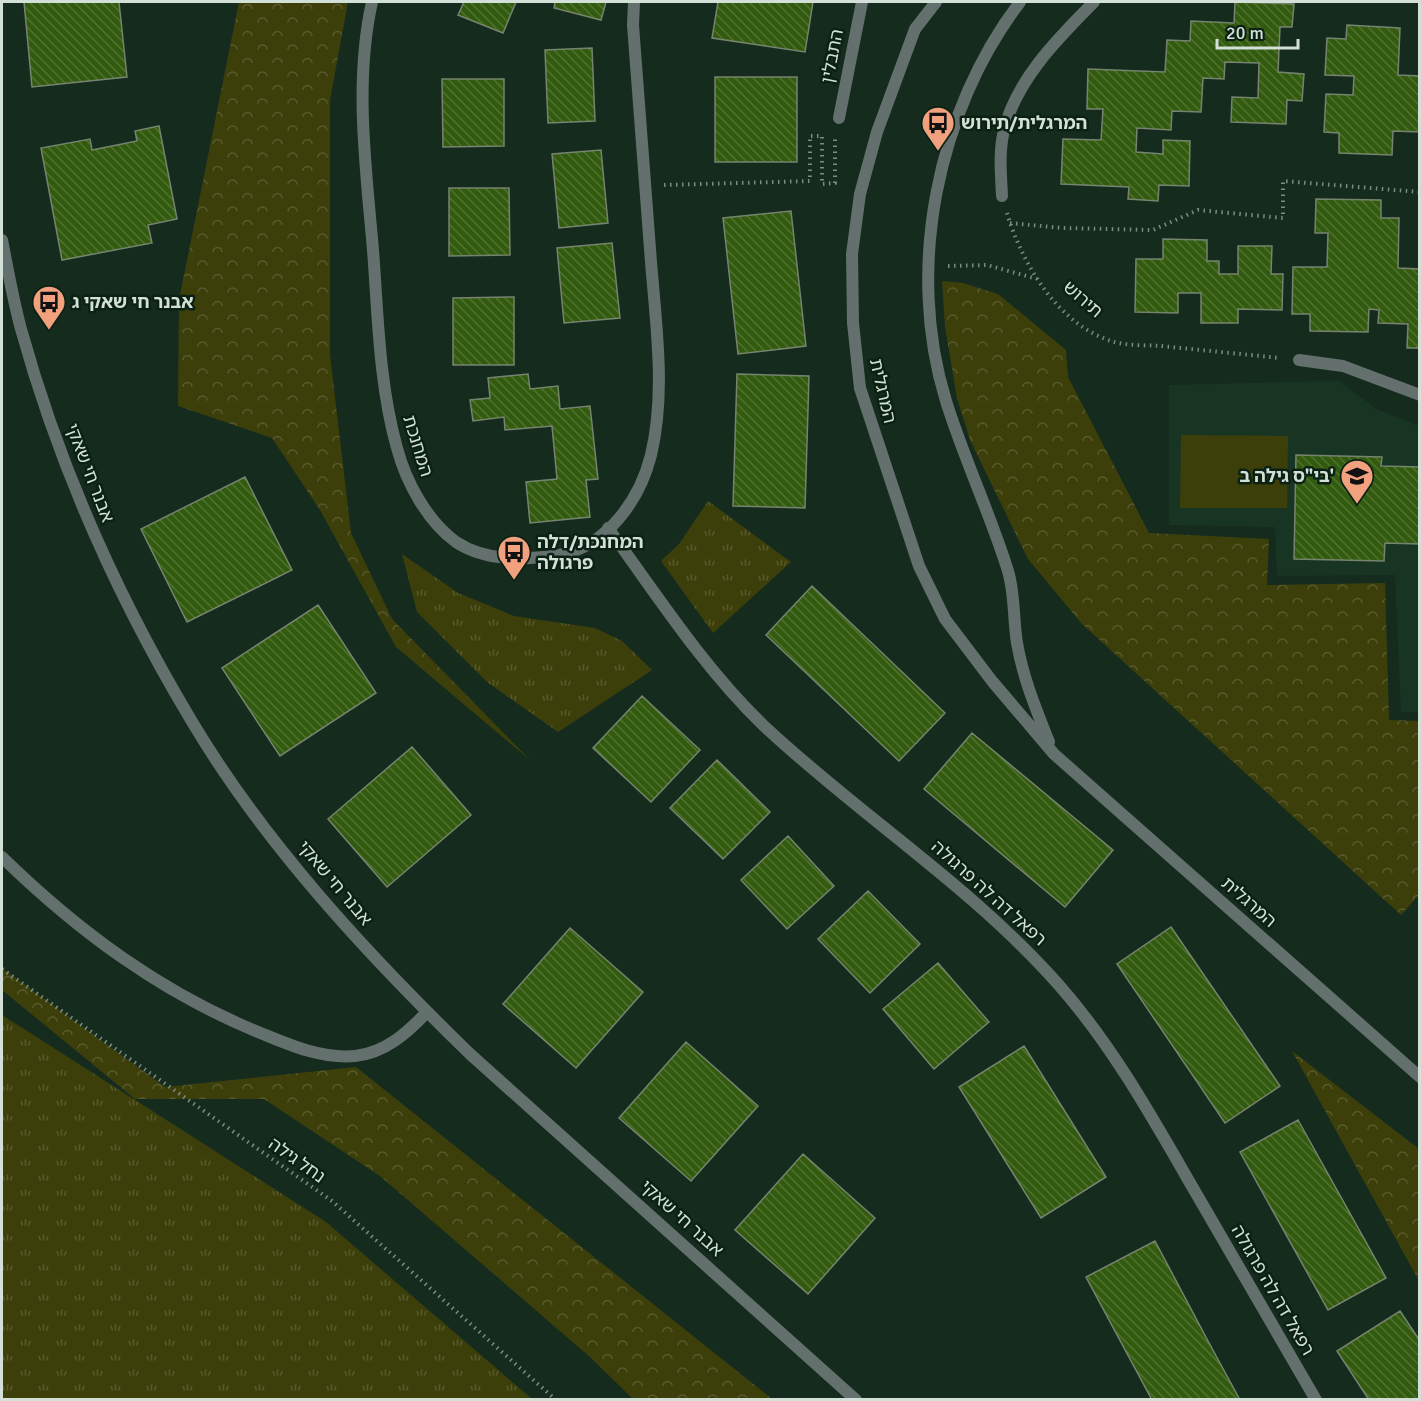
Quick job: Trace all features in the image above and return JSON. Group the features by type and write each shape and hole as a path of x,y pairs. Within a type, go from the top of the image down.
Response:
{"street":[{"name":"המחנכת","path":"372,2 364,53 362,112 379,339 387,403 397,449 410,486 435,522 457,542 488,556 527,560 567,553 609,528 628,509 641,486 657,423 657,332 633,26 634,2"},
{"name":"התבלין","path":"838,118 862,2"},
{"name":"המרגלית","path":"936,2 915,29 877,132 861,194 852,254 853,323 860,388 919,566 945,619 992,681 1054,754 1419,1077"},
{"name":"המרגלית","path":"1020,2 980,66 948,143 933,218 928,268 931,325 945,399 993,522 1010,575 1017,642 1030,696 1054,754"},
{"path":"1002,196 1000,165 1003,134 1014,103 1037,66 1094,2"},
{"name":"אבנר חי שאקי","path":"2,240 21,328 57,438 91,526 141,629 191,721 252,808 318,893 427,1012 856,1400"},
{"path":"1299,360 1343,366 1419,395"},
{"name":"רפאל דה לה פרגולה","path":"609,528 681,628 737,698 803,760 996,919 1052,978 1089,1022 1140,1098 1316,1400"},
{"path":"2,857 79,928 122,960 231,1021 294,1046 325,1055 356,1056 389,1046 427,1012"}],"path":[{"path":"646,186 810,181 810,136 822,136 822,184 835,183 835,135"},
{"path":"1010,223 1062,228 1153,230 1198,210 1283,218 1283,181 1419,192"},
{"name":"תירוש","path":"1002,196 1010,223 1038,279 1057,304 1082,326 1111,342 1299,360"},
{"path":"928,268 987,265 1038,279"},
{"name":"נחל גילה","path":"2,969 332,1201 556,1400"}],"shaded area":[{"path":"1339,381 1378,410 1419,426 1419,712 1401,712 1395,575 1277,576 1275,527 1169,525 1169,385"}],"green space":[{"path":"239,2 348,2 330,100 330,355 351,533 392,619 530,760 396,647 320,510 272,438 178,406 179,300"},
{"path":"942,281 963,283 998,294 1066,350 1068,377 1149,533 1269,539 1267,585 1385,583 1389,720 1419,721 1419,895 1401,915 1082,624 1028,559 970,440 957,398 945,327"},
{"path":"1181,435 1288,436 1287,508 1180,508"},
{"path":"708,501 791,562 713,633 661,561 679,544"},
{"path":"402,554 458,593 514,616 595,628 622,641 652,670 558,732 487,682 417,612"},
{"path":"2,968 165,1087 356,1067 772,1399 633,1399 590,1357 380,1176 264,1099 135,1099 2,990"},
{"path":"2,1015 326,1222 532,1399 2,1399"},
{"path":"1292,1051 1419,1149 1419,1281"}],"building":[{"path":"24,2 119,2 127,77 32,87"},
{"path":"464,2 516,2 503,33 458,15"},
{"path":"555,2 606,2 601,20 554,8"},
{"path":"718,2 813,2 805,52 712,38"},
{"path":"1235,2 1294,4 1292,27 1280,27 1278,72 1304,74 1302,101 1287,100 1286,124 1231,122 1232,97 1258,98 1259,63 1225,62 1224,79 1203,78 1201,112 1172,111 1171,130 1137,128 1136,152 1163,154 1163,140 1190,141 1189,186 1159,185 1158,201 1128,199 1129,187 1061,184 1063,139 1101,140 1103,109 1087,109 1088,69 1165,72 1167,40 1190,41 1191,21 1234,23"},
{"path":"1347,25 1400,28 1398,75 1420,76 1420,132 1393,131 1392,155 1339,153 1339,133 1324,132 1326,94 1353,95 1354,76 1325,75 1327,38 1346,39"},
{"path":"592,48 595,121 548,123 545,50"},
{"path":"715,77 797,77 797,162 715,162"},
{"path":"442,79 504,79 504,146 443,147"},
{"path":"159,126 177,219 148,225 152,243 62,260 41,148 90,139 92,150 137,141 135,131"},
{"path":"601,150 608,223 559,228 552,154"},
{"path":"449,188 509,188 510,255 449,256"},
{"path":"1316,199 1381,200 1381,218 1399,218 1398,268 1420,269 1420,348 1407,348 1408,324 1378,323 1379,310 1369,309 1368,332 1310,331 1310,314 1292,314 1293,267 1327,267 1328,233 1315,233"},
{"path":"791,211 806,346 738,354 723,218"},
{"path":"1163,239 1207,240 1207,261 1219,261 1219,274 1238,274 1238,246 1272,246 1271,274 1283,274 1282,310 1238,309 1238,323 1201,323 1201,293 1178,293 1178,313 1135,312 1136,259 1163,259"},
{"path":"612,243 620,318 564,323 557,248"},
{"path":"514,297 514,365 453,365 453,298"},
{"path":"528,374 530,389 558,386 560,409 590,406 598,479 586,480 590,517 530,523 526,482 557,479 552,426 505,430 504,417 473,421 470,400 490,398 488,378"},
{"path":"737,374 809,376 805,508 733,506"},
{"name":"בי\"ס גילה ב'","path":"1296,455 1382,457 1381,466 1420,467 1420,544 1385,543 1384,561 1294,559"},
{"path":"245,477 292,570 187,622 141,529"},
{"path":"812,586 945,713 899,761 766,635"},
{"path":"318,605 376,693 280,756 222,668"},
{"path":"642,696 700,750 651,802 593,748"},
{"path":"972,733 1113,850 1065,907 924,789"},
{"path":"412,747 471,815 387,887 328,819"},
{"path":"717,760 770,812 723,859 670,808"},
{"path":"788,836 834,886 787,929 741,880"},
{"path":"868,891 920,944 870,993 818,939"},
{"path":"1171,927 1280,1086 1225,1123 1117,964"},
{"path":"570,928 643,992 576,1068 503,1004"},
{"path":"938,963 989,1022 934,1069 883,1009"},
{"path":"686,1042 758,1106 691,1181 619,1118"},
{"path":"1024,1046 1106,1177 1041,1218 959,1087"},
{"path":"1298,1120 1386,1278 1328,1310 1240,1152"},
{"path":"803,1154 875,1218 808,1294 735,1230"},
{"path":"1155,1241 1240,1400 1152,1400 1086,1277"},
{"path":"1400,1311 1420,1341 1420,1400 1369,1400 1337,1351"}],"place":[{"name":"המרגלית/תירוש","path":"938,152"},
{"name":"אבנר חי שאקי ג","path":"49,331"},
{"name":"בי\"ס גילה ב'","path":"1357,505"},
{"name":"המחנכת/דלה פרגולה","path":"514,581"}]}
